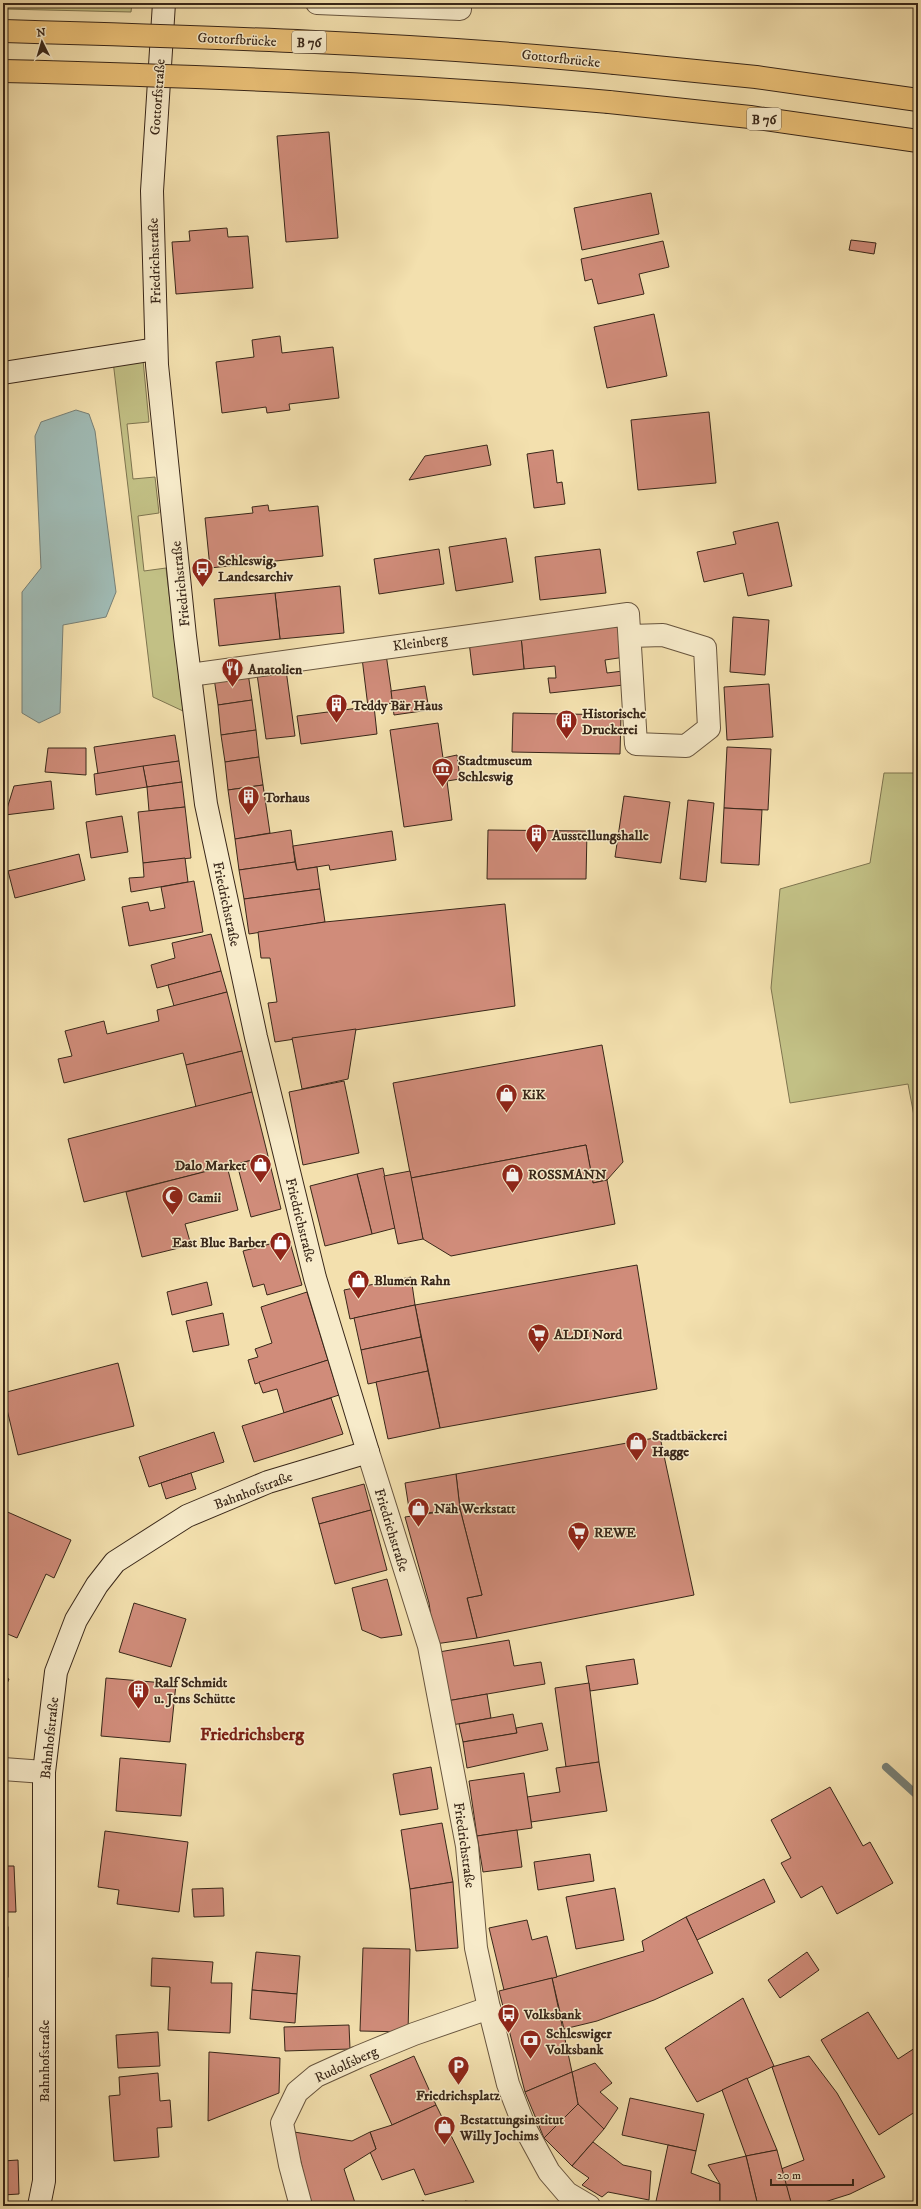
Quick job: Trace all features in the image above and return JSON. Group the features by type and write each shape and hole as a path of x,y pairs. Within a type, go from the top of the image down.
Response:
{"highway":[{"name":"Gottorfbrücke","path":"3,31 196,37 513,53 756,77 918,100"},
{"name":"B 76","path":"3,71 193,75 506,93 750,117 918,141"}],"street":[{"name":"Gottorfstraße","path":"152,191 164,3"},
{"path":"317,3 460,9 460,3"},
{"name":"Friedrichstraße","path":"152,191 156,349 190,675 206,804 256,1037 315,1278 428,1646 467,1846 476,1948 508,2084 524,2128 549,2172 567,2193 590,2206"},
{"path":"3,373 156,349"},
{"name":"Kleinberg","path":"190,675 628,614 636,744 686,746 709,728 705,648 663,635 630,636"},
{"name":"Bahnhofstraße","path":"38,2206 44,2181 44,1772 56,1672 76,1620 97,1585 115,1562 187,1516 268,1482 368,1452"},
{"path":"3,1769 44,1772"},
{"name":"Rudolfsberg","path":"301,2206 290,2165 282,2123 297,2092 316,2076 358,2057 414,2034 489,2008"}],"shaded area":[{"path":"3,3 132,3 131,12 3,9"},
{"path":"143,360 149,422 127,424 133,479 155,477 159,513 138,516 144,571 166,568 183,711 153,697 113,361"},
{"path":"884,773 918,773 918,1137 908,1084 790,1103 771,988 780,889 870,863"}],"water":[{"path":"76,410 89,414 95,431 116,592 106,617 63,625 60,713 39,723 22,713 22,592 41,568 35,436 41,422"}],"building":[{"path":"329,132 338,238 286,242 277,136"},
{"path":"651,193 659,234 582,250 574,208"},
{"path":"227,228 228,237 248,236 253,288 176,294 172,242 190,241 189,231"},
{"path":"851,240 876,243 874,254 849,250"},
{"path":"663,241 669,267 639,274 644,294 598,304 592,279 585,281 581,259"},
{"path":"654,314 667,376 607,388 594,327"},
{"path":"280,336 282,353 333,347 339,398 289,404 290,410 267,413 266,407 222,413 216,362 254,357 252,340"},
{"path":"709,412 716,483 638,490 631,420"},
{"path":"487,445 491,465 409,480 425,456"},
{"path":"553,450 557,483 562,482 565,504 534,508 527,454"},
{"path":"268,505 269,511 318,506 323,556 210,568 205,518 253,513 252,507"},
{"path":"778,522 792,586 748,596 743,573 704,582 697,552 736,544 733,532"},
{"path":"506,538 513,582 456,591 449,547"},
{"path":"439,549 444,584 379,594 374,559"},
{"path":"600,549 606,593 540,600 535,557"},
{"path":"340,586 344,633 280,639 275,593"},
{"path":"275,593 280,639 219,646 214,599"},
{"path":"733,617 769,620 765,675 730,672"},
{"path":"622,625 625,657 605,660 607,673 623,671 624,685 550,693 548,678 556,678 555,666 524,669 521,636"},
{"path":"521,636 524,669 473,675 469,642"},
{"path":"386,654 393,703 368,707 362,658"},
{"path":"286,670 295,736 266,739 257,674"},
{"path":"248,673 252,700 218,705 214,678"},
{"path":"769,684 773,737 727,740 724,687"},
{"path":"425,686 429,710 394,715 391,691"},
{"path":"252,700 256,730 221,735 218,705"},
{"name":"Teddy Bär Haus","path":"374,706 377,734 301,744 297,716"},
{"name":"Historische Druckerei","path":"513,713 621,715 620,754 512,752"},
{"path":"438,723 443,758 457,755 460,779 447,781 452,820 404,827 390,730"},
{"path":"256,730 259,757 225,762 221,735"},
{"path":"175,735 179,761 98,774 94,747"},
{"path":"727,747 771,749 768,810 724,808"},
{"path":"48,748 86,748 86,775 45,772"},
{"path":"259,757 263,785 228,790 225,762"},
{"path":"179,761 182,782 147,787 143,766"},
{"path":"143,766 147,787 96,795 94,774"},
{"path":"51,781 54,809 5,815 14,786"},
{"path":"182,782 185,807 149,811 147,787"},
{"name":"Torhaus","path":"263,785 270,833 235,839 228,790"},
{"path":"624,796 670,802 661,863 615,857"},
{"path":"688,800 714,803 706,882 680,879"},
{"path":"185,807 191,858 143,863 138,812"},
{"path":"724,808 762,810 759,865 721,863"},
{"path":"122,816 128,852 91,858 86,822"},
{"path":"291,830 295,862 239,870 235,839"},
{"name":"Ausstellungshalle","path":"488,830 587,831 586,879 487,879"},
{"path":"392,831 396,860 330,870 329,865 297,870 293,846"},
{"path":"79,854 85,880 15,898 8,871"},
{"path":"185,858 188,882 131,892 129,878 144,877 143,863"},
{"path":"295,862 297,870 317,867 320,889 244,899 239,870"},
{"path":"194,881 203,932 129,946 122,907 148,902 150,911 165,908 161,887"},
{"path":"320,889 325,922 249,934 244,899"},
{"path":"505,904 515,1006 275,1042 268,1003 277,1002 270,958 261,958 258,932 325,922"},
{"path":"211,934 221,971 157,988 151,965 175,958 172,943"},
{"path":"221,971 227,992 174,1006 168,985"},
{"path":"227,992 242,1051 186,1065 183,1053 64,1083 58,1059 72,1056 65,1031 104,1021 107,1034 159,1021 157,1010"},
{"path":"356,1029 348,1079 302,1089 292,1038"},
{"name":"KiK","path":"602,1045 623,1162 607,1180 593,1183 586,1145 411,1178 393,1083"},
{"path":"242,1051 252,1092 196,1107 186,1065"},
{"path":"344,1081 359,1153 303,1165 289,1092"},
{"path":"252,1092 268,1156 84,1202 68,1139"},
{"name":"ROSSMANN","path":"586,1145 593,1183 607,1180 615,1224 451,1256 423,1239 411,1178"},
{"path":"268,1156 281,1209 251,1217 237,1164"},
{"name":"Camii","path":"227,1166 238,1210 185,1224 191,1245 142,1257 126,1192"},
{"path":"383,1168 395,1228 372,1234 357,1174"},
{"path":"410,1171 423,1239 398,1244 384,1176"},
{"path":"357,1174 372,1234 325,1246 310,1186"},
{"path":"289,1239 302,1285 267,1295 264,1284 253,1287 243,1251"},
{"name":"ALDI Nord","path":"637,1265 657,1389 440,1428 415,1305"},
{"path":"411,1277 415,1305 350,1319 344,1290"},
{"path":"207,1282 212,1305 172,1315 167,1292"},
{"path":"307,1292 328,1360 255,1384 248,1360 258,1357 255,1349 272,1343 261,1307"},
{"path":"415,1305 421,1337 361,1350 354,1318"},
{"path":"223,1313 229,1345 193,1352 186,1321"},
{"path":"421,1337 428,1371 368,1384 361,1350"},
{"path":"328,1360 339,1395 284,1413 277,1389 263,1393 259,1382"},
{"path":"118,1363 134,1426 18,1455 3,1393"},
{"path":"428,1371 440,1428 388,1439 376,1382"},
{"path":"331,1398 343,1434 254,1462 242,1426"},
{"path":"214,1432 224,1462 149,1487 139,1457"},
{"name":"REWE","path":"660,1437 694,1595 477,1638 467,1598 482,1595 460,1509 456,1474"},
{"path":"191,1473 196,1489 166,1499 161,1483"},
{"path":"456,1474 460,1509 410,1515 405,1483"},
{"path":"364,1484 371,1510 319,1524 312,1498"},
{"path":"460,1509 482,1595 467,1598 477,1638 435,1644 429,1603 405,1517"},
{"path":"3,1510 71,1540 54,1578 46,1574 17,1638 3,1632"},
{"path":"371,1510 387,1570 335,1584 319,1524"},
{"path":"387,1579 402,1635 381,1638 362,1630 352,1588"},
{"path":"134,1603 186,1619 171,1667 119,1652"},
{"path":"509,1640 514,1666 541,1662 545,1684 447,1701 439,1652"},
{"path":"634,1659 638,1684 590,1691 586,1666"},
{"path":"3,1677 9,1679 3,1693"},
{"name":"Ralf Schmidt u. Jens Schütte","path":"106,1678 176,1684 170,1742 101,1736"},
{"path":"589,1683 599,1762 566,1767 555,1688"},
{"path":"487,1694 491,1718 452,1725 447,1701"},
{"path":"513,1714 517,1733 463,1742 459,1724"},
{"path":"542,1723 548,1750 467,1768 463,1742 517,1733 516,1728"},
{"path":"120,1758 186,1764 181,1816 116,1811"},
{"path":"599,1762 607,1811 531,1822 527,1797 560,1792 556,1768"},
{"path":"431,1767 438,1809 400,1815 393,1774"},
{"path":"524,1773 532,1828 477,1836 469,1781"},
{"path":"830,1787 863,1846 870,1842 893,1883 837,1914 822,1886 801,1898 781,1863 791,1858 771,1820"},
{"path":"442,1823 453,1882 410,1889 401,1830"},
{"path":"517,1830 522,1867 483,1872 477,1836"},
{"path":"105,1831 188,1842 179,1912 117,1904 119,1890 98,1887"},
{"path":"590,1854 594,1881 538,1890 534,1862"},
{"path":"3,1866 14,1866 16,1912 3,1912"},
{"path":"764,1879 775,1902 697,1940 686,1917"},
{"path":"453,1882 458,1948 416,1951 410,1889"},
{"path":"223,1888 224,1916 194,1917 192,1889"},
{"path":"615,1888 624,1940 576,1949 566,1897"},
{"path":"686,1917 713,1973 654,2000 597,2021 564,2029 552,1978 644,1951 642,1941"},
{"path":"527,1920 532,1940 547,1936 557,1977 504,1990 489,1928"},
{"path":"3,1927 8,1927 8,1977 3,1977"},
{"path":"363,1948 410,1949 408,2032 360,2031"},
{"path":"256,1952 300,1956 297,1994 252,1990"},
{"path":"807,1952 819,1970 780,1998 768,1980"},
{"path":"152,1958 213,1962 211,1983 232,1983 230,2033 168,2030 170,1987 151,1986"},
{"path":"552,1978 572,2072 525,2092 499,1991"},
{"path":"252,1990 297,1994 295,2023 250,2019"},
{"path":"743,1998 774,2066 697,2102 665,2048"},
{"path":"868,2012 898,2059 918,2046 918,2110 879,2135 821,2040"},
{"path":"349,2025 350,2049 285,2051 284,2027"},
{"path":"158,2032 160,2066 118,2068 116,2035"},
{"path":"209,2052 280,2058 279,2093 208,2121"},
{"path":"414,2056 436,2105 392,2125 370,2075"},
{"path":"809,2056 837,2093 885,2177 850,2194 812,2206 792,2206 781,2169 804,2160 772,2067"},
{"path":"595,2063 612,2083 600,2092 618,2108 604,2129 578,2104 572,2072"},
{"path":"572,2072 578,2104 544,2138 525,2092"},
{"path":"158,2073 160,2101 170,2100 172,2127 157,2128 159,2157 114,2161 109,2096 120,2095 119,2077"},
{"path":"747,2078 777,2150 746,2156 722,2090"},
{"path":"630,2098 704,2114 696,2151 622,2135"},
{"path":"578,2104 604,2129 572,2166 544,2138"},
{"path":"436,2105 474,2182 425,2195 414,2169 382,2180 370,2152 376,2149 370,2132 392,2125"},
{"path":"294,2132 352,2141 370,2132 376,2149 344,2169 356,2206 311,2206"},
{"path":"593,2142 623,2165 651,2171 649,2200 608,2192 602,2197 582,2185 589,2178 572,2166"},
{"path":"668,2145 696,2151 691,2173 720,2184 720,2206 655,2206"},
{"path":"777,2150 792,2206 758,2206 746,2156"},
{"path":"746,2156 758,2206 720,2206 720,2184 708,2165"},
{"path":"18,2160 19,2194 3,2195 3,2161"},
{"path":"423,2200 428,2206 415,2206"},
{"path":"465,2201 497,2206 465,2206"},
{"path":"64,2202 86,2206 64,2206"}],"waterway":[{"path":"886,1767 918,1796"}],"place":[{"name":"Schleswig, Landesarchiv","path":"203,588"},
{"name":"Anatolien","path":"233,688"},
{"name":"Teddy Bär Haus","path":"337,724"},
{"name":"Historische Druckerei","path":"566,740"},
{"name":"Stadtmuseum Schleswig","path":"442,788"},
{"name":"Torhaus","path":"249,816"},
{"name":"Ausstellungshalle","path":"537,854"},
{"name":"KiK","path":"507,1114"},
{"name":"Dalo Market","path":"261,1184"},
{"name":"ROSSMANN","path":"512,1194"},
{"name":"Camii","path":"172,1216"},
{"name":"East Blue Barber","path":"281,1262"},
{"name":"Blumen Rahn","path":"358,1300"},
{"name":"ALDI Nord","path":"538,1354"},
{"name":"Stadtbäckerei Hagge","path":"636,1462"},
{"name":"Näh Werkstatt","path":"419,1528"},
{"name":"REWE","path":"578,1552"},
{"name":"Ralf Schmidt u. Jens Schütte","path":"138,1710"},
{"name":"Volksbank","path":"508,2034"},
{"name":"Schleswiger Volksbank","path":"530,2060"},
{"name":"Friedrichsplatz","path":"458,2086"},
{"name":"Bestattungsinstitut Willy Jochims","path":"444,2146"}],"district":[{"name":"Friedrichsberg","path":"252,1734"}]}
